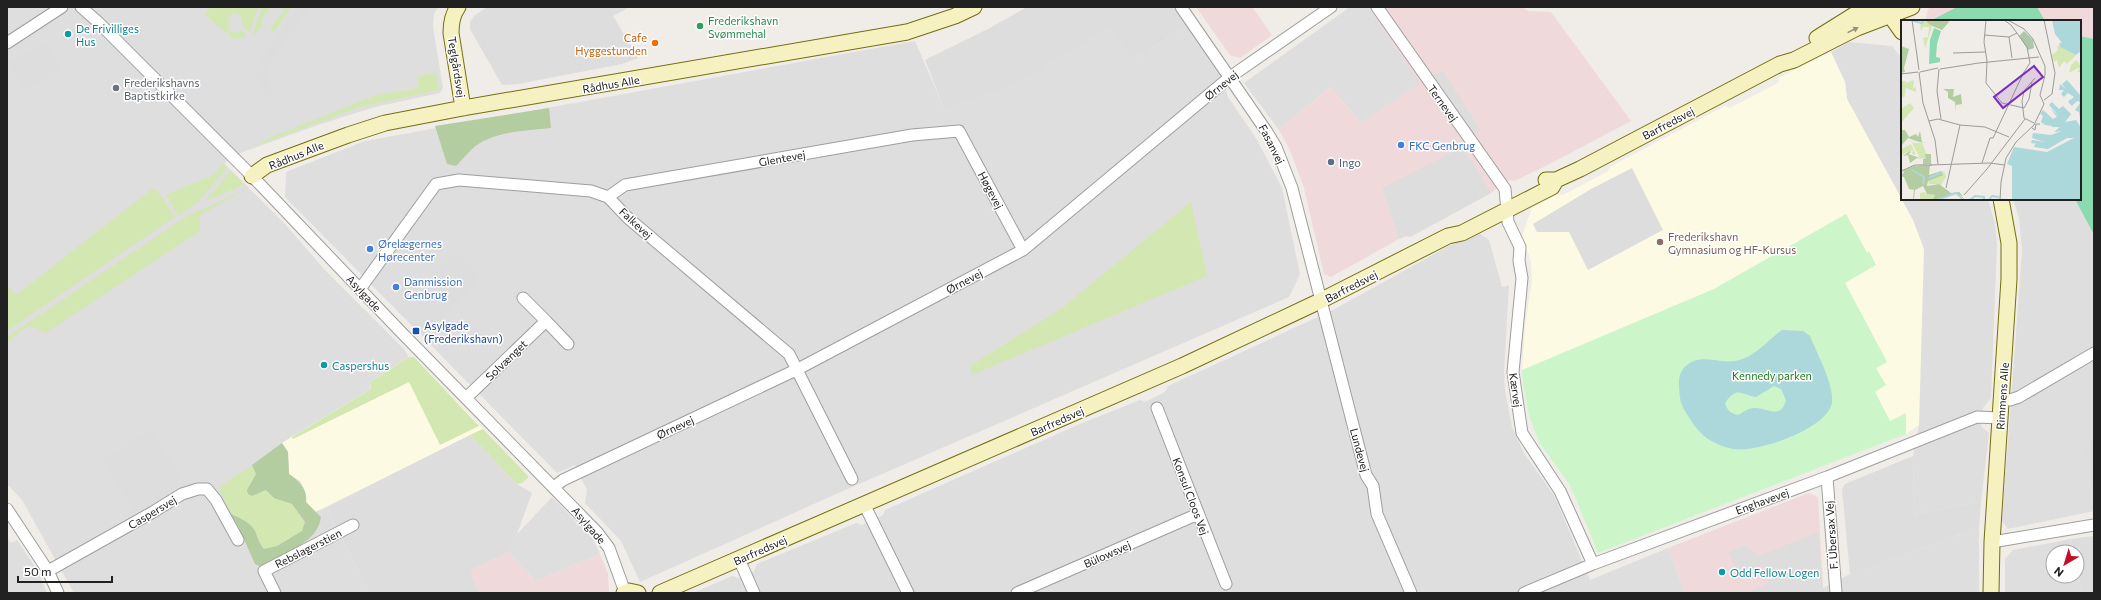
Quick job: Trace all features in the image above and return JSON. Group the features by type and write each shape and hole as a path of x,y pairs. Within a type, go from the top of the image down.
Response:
{"street":[{"path":"7,43 62,7"},
{"name":"Asylgade","path":"81,7 98,22 252,176 597,532 609,548 629,593"},
{"name":"Rådhus Alle","path":"252,176 267,165 348,134 385,123 463,108 907,32 955,16 974,7"},
{"name":"Fasanvej","path":"1181,7 1267,132 1292,188 1320,301"},
{"name":"Ørnevej","path":"554,487 563,480 798,369 1023,250 1230,77 1331,7"},
{"name":"Ternevej","path":"1377,7 1505,189 1506,206"},
{"name":"Barfredsvej","path":"1780,64 1790,55 1851,17 1873,7"},
{"name":"Barfredsvej","path":"660,593 1151,380 1320,301 1448,236 1458,226 1506,206 1549,179 1556,180 1580,169 1780,64 1794,60 1887,11 1912,7"},
{"name":"Teglgårdsvej","path":"453,9 451,33 463,108"},
{"path":"1887,11 1901,31"},
{"name":"Høgevej","path":"959,131 1023,250"},
{"name":"Glentevej","path":"608,197 625,186 912,135 959,131"},
{"name":"Falkevej","path":"360,289 436,184 459,180 592,191 608,197 628,218 789,354 798,369 852,479"},
{"name":"Rimmens Alle","path":"1991,593 1992,542 2002,399 2009,243 2007,222 2001,200"},
{"name":"Kærvej","path":"1506,206 1508,222 1520,247 1519,261 1522,278 1513,372 1522,433 1560,491 1593,564"},
{"path":"522,298 568,344"},
{"name":"Lundevej","path":"1320,301 1366,475 1373,486 1377,514 1411,593"},
{"name":"Solvænget","path":"466,398 546,321"},
{"path":"2002,399 2010,400 2019,397 2094,352"},
{"name":"Konsul Cloos Vej","path":"1156,408 1226,584"},
{"name":"Enghavevej","path":"1524,593 1593,564 1827,477 1977,417 2000,418"},
{"name":"F. Übersax Vej","path":"1827,477 1836,593"},
{"name":"Caspersvej","path":"48,571 182,494 198,489 207,490 216,500 238,540"},
{"path":"864,504 908,593"},
{"path":"7,509 48,571 58,593"},
{"name":"Bülowsvej","path":"1017,593 1198,514"},
{"name":"Rebslagerstien","path":"275,593 264,571 353,525"},
{"path":"1992,542 2094,525"},
{"path":"739,559 754,593"}],"shaded area":[{"path":"7,7 439,7 434,14 433,27 443,88 440,93 375,107 318,125 243,152 224,163 285,224 323,268 404,349 409,357 370,382 371,389 282,443 315,512 327,507 369,593 74,593 22,500 7,484"},
{"path":"297,7 309,7 266,70 273,95 265,98 255,72 265,71 258,64"},
{"path":"487,7 625,7 626,9 613,16 638,58 622,64 518,84 502,85 470,29 470,22 474,16"},
{"path":"1027,7 1173,7 1187,26 1133,60 1109,27 1045,66 1004,88 944,108 925,60 990,28"},
{"path":"1196,7 1252,7 1272,35 1240,58 1230,55"},
{"path":"1350,7 1368,7 1421,83 1361,123 1330,87 1279,130 1244,83"},
{"path":"1368,7 1522,7 1528,11 1551,12 1631,121 1546,166 1514,181 1509,180 1491,193 1410,237 1406,236 1399,239 1331,277 1324,274 1304,188 1290,150 1279,130 1330,87 1361,123 1420,83"},
{"path":"1933,7 2094,7 2094,235 2076,200 2081,200 2081,20 1925,20 1928,9"},
{"path":"1109,26 1133,60 1187,26 1220,72 1228,97 1256,138 1282,188 1300,274 1289,297 843,491 640,582 621,541 585,503 587,490 575,465 557,473 285,197 286,172 365,141 915,41 944,108 1045,66"},
{"path":"44,41 61,67 24,90 7,64"},
{"path":"1849,42 1892,46 1901,57 1901,197 1847,99 1845,82 1831,52"},
{"name":"Frederikshavn Gymnasium og HF-Kursus","path":"1831,52 1845,82 1847,99 1913,220 1924,249 1919,425 1906,434 1906,413 1890,422 1875,391 1876,368 1887,362 1845,283 1869,252 1867,253 1846,214 1714,289 1522,370 1525,325 1532,281 1531,261 1522,236 1532,208 1558,194 1563,195 1607,172 1610,167 1725,106 1730,108 1778,83 1780,77"},
{"path":"1442,70 1480,129 1466,139 1425,81"},
{"path":"1461,148 1464,150 1491,193 1410,237 1406,236 1399,239 1382,188"},
{"path":"1632,168 1663,230 1588,270 1569,232 1537,232 1533,224 1591,189"},
{"path":"1902,200 1988,200 1995,224 1997,244 1991,398 1983,408 1981,426 1989,433 1981,502 1914,514 1913,456 1919,425"},
{"path":"2013,200 2076,200 2094,235 2094,511 2008,529 2002,521 2022,251 2019,218"},
{"path":"1476,231 1489,240 1502,287 1509,285 1504,370 1505,390 1512,427 1524,453 1555,497 1590,580 1668,548 1685,593 693,593 732,576 738,578 754,571 757,564 856,523 862,525 883,515 885,510 1080,424 1140,400 1145,402 1165,392 1168,386 1331,311"},
{"path":"456,254 481,278 423,336 398,311"},
{"path":"409,357 414,357 483,429 315,512 306,502 301,482 289,474 288,452 282,443 371,389 370,382"},
{"path":"150,430 186,484 135,514 103,461"},
{"path":"470,435 517,484 532,493 517,534 505,548 508,552 473,569 471,574 479,593 369,593 327,507"},
{"path":"2094,444 2094,490 2085,448"},
{"path":"1913,456 1914,514 1981,502 1979,527 1850,574 1842,489 1845,484"},
{"path":"1809,493 1818,497 1823,588 1808,593 1685,593 1668,548"},
{"path":"552,497 593,539 600,554 536,581 504,548"},
{"path":"1979,527 1979,593 1808,593 1823,588 1850,574"},
{"path":"1818,532 1823,588 1808,593 1746,593 1769,583 1763,565 1739,575 1728,552 1745,545 1759,556"},
{"path":"2094,536 2094,593 2082,593 2080,584 2085,584 2085,544 2072,544 2071,539"},
{"path":"7,537 11,543 17,540 38,571 47,593 7,593"},
{"path":"2071,539 2072,544 2045,544 2045,584 2080,584 2082,593 2005,593 2005,559 2013,550"},
{"path":"508,552 536,581 600,554 608,574 609,591 608,593 479,593 471,574 473,569"}],"green space":[{"path":"211,7 258,7 250,32 243,27 241,16 234,13 228,19 229,29 226,33 204,14"},
{"path":"262,7 271,7 260,21 263,24 255,35 253,34"},
{"path":"281,7 291,7 274,32 270,29 284,10"},
{"path":"1957,7 2037,7 2044,20 1934,20"},
{"path":"240,30 247,35 244,38 235,39 228,35 232,31 237,33"},
{"path":"2081,36 2094,39 2094,235 2076,200 2081,200"},
{"path":"436,73 439,90 360,107 264,143 259,142 376,95 419,88 417,76"},
{"path":"549,108 551,128 519,131 498,135 479,144 456,166 447,164 435,126"},
{"path":"224,163 227,168 198,202 178,216 166,195 213,175"},
{"path":"231,171 244,185 205,201"},
{"path":"152,189 157,190 175,217 7,331 7,284 16,295"},
{"path":"248,189 200,215 200,231 46,333 31,326 27,327 7,342 7,337 187,216"},
{"path":"1191,202 1207,276 972,375 970,366 1062,308"},
{"name":"Kennedy parken","path":"1846,214 1867,253 1869,251 1876,265 1845,283 1887,362 1876,368 1886,385 1875,392 1890,421 1906,413 1906,434 1598,553 1570,485 1540,444 1529,416 1522,370 1714,289"},
{"path":"409,357 414,357 479,426 440,445 409,382 293,439 292,437 371,389 370,382"},
{"path":"483,429 528,476 528,478 522,483 517,484 470,435"},
{"path":"282,443 288,452 289,474 302,486 306,493 306,502 321,517 313,534 306,541 262,567 255,564 231,514 250,525 255,531 264,549 277,546 302,531 305,522 292,504 274,498 266,490 252,496 248,494 247,490 256,474 252,465"},
{"path":"252,465 256,474 250,483 252,496 266,490 274,498 292,504 305,523 302,531 277,546 264,549 255,531 250,525 231,514 218,488"}],"water":[{"path":"1782,330 1803,331 1810,336 1828,378 1832,402 1828,412 1805,430 1774,443 1758,447 1733,449 1708,439 1694,425 1681,404 1679,383 1681,372 1689,364 1701,359 1735,361 1742,359 1755,352","holes":["1774,386 1781,389 1786,400 1781,410 1774,412 1760,408 1752,408 1738,415 1729,411 1725,403 1733,394 1739,392 1756,397"]}],"place":[{"name":"Frederikshavn Svømmehal","path":"700,26"},
{"name":"De Frivilliges Hus","path":"68,34"},
{"name":"Cafe Hyggestunden","path":"655,43"},
{"name":"Frederikshavns Baptistkirke","path":"116,88"},
{"name":"FKC Genbrug","path":"1401,145"},
{"name":"Ingo","path":"1331,162"},
{"name":"Frederikshavn Gymnasium og HF-Kursus","path":"1660,242"},
{"name":"Ørelægernes Hørecenter","path":"370,249"},
{"name":"Danmission Genbrug","path":"396,287"},
{"name":"Asylgade (Frederikshavn)","path":"416,331"},
{"name":"Caspershus","path":"324,365"},
{"name":"Odd Fellow Logen","path":"1722,572"}]}
